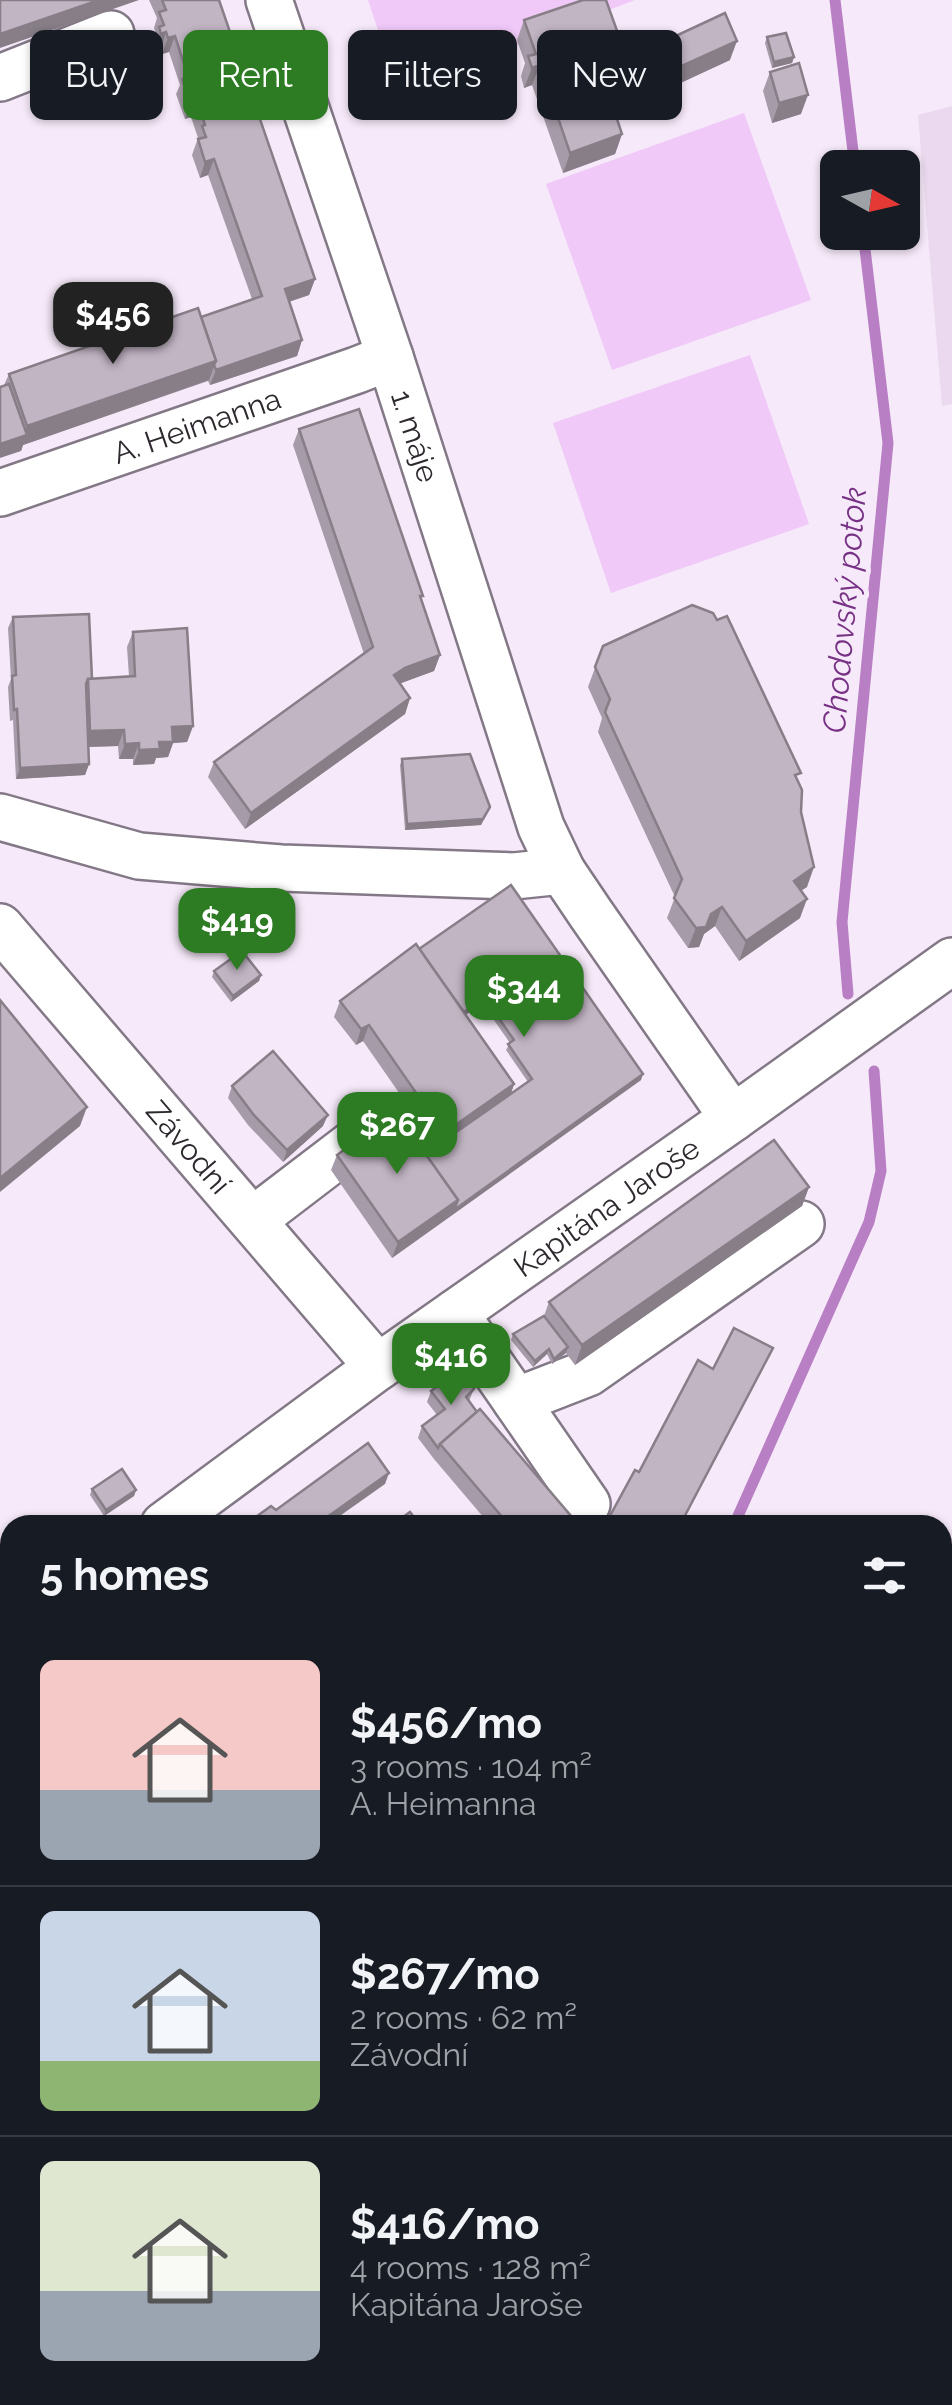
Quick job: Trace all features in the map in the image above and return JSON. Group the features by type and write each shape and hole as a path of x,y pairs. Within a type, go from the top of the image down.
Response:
{"street":[{"name":"1. máje","path":"269,0 390,356 541,827 562,871 733,1118"},
{"path":"0,78 30,66"},
{"name":"A. Heimanna","path":"0,493 390,356"},
{"path":"0,817 139,856 281,868 514,876 562,871"},
{"name":"Závodní","path":"0,927 378,1367"},
{"name":"Kapitána Jaroše","path":"178,1515 378,1367 952,961"},
{"path":"253,1220 384,1120"},
{"path":"516,1401 588,1373 801,1224"},
{"path":"455,1313 586,1504"}],"shaded area":[{"path":"368,0 635,0 556,30 537,30 537,37 517,45 517,30 378,30"},
{"path":"952,106 952,404 942,406 918,115"},
{"path":"744,113 811,300 612,370 546,184"},
{"path":"750,355 809,524 611,593 553,423"}],"building":[{"path":"0,0 99,0 0,34"},
{"path":"162,0 219,0 229,30 183,30 183,61 175,36 168,38 160,30 164,25 159,12 166,10"},
{"path":"583,0 606,0 617,30 537,30 537,66 532,68 528,56 536,54 524,20"},
{"path":"725,13 737,41 682,66 682,33"},
{"path":"786,33 794,57 774,62 767,37"},
{"path":"799,63 808,95 779,103 770,72"},
{"path":"203,120 260,120 315,279 285,289 302,340 216,370 201,317 262,296 214,159 205,162 198,139 206,137 202,126"},
{"path":"559,120 617,120 622,134 570,153"},
{"path":"198,308 216,361 27,426 9,374"},
{"path":"9,384 27,435 0,444 0,387"},
{"path":"359,409 440,655 394,675 410,698 251,813 214,762 373,647 299,429"},
{"path":"692,605 713,613 717,620 727,616 801,773 795,775 802,790 801,812 814,867 794,881 807,899 746,941 722,907 711,914 706,927 696,928 674,898 682,879 605,712 610,699 595,667 603,646"},
{"path":"89,614 89,764 20,768 12,676 16,675 13,617"},
{"path":"187,628 193,726 172,727 173,742 159,742 160,749 139,750 139,743 125,744 124,730 90,731 88,679 135,676 133,632"},
{"path":"470,754 490,807 483,819 407,824 402,759"},
{"path":"511,885 643,1074 454,1210 458,1200 425,1154 532,1079 508,1044 514,1040 484,997 464,1012 419,949"},
{"path":"416,944 514,1084 444,1133 369,1025 361,1029 340,1001"},
{"path":"242,951 261,975 233,996 214,971"},
{"path":"0,1000 87,1107 0,1178"},
{"path":"273,1051 328,1115 287,1150 232,1086"},
{"path":"396,1112 458,1200 398,1242 337,1155"},
{"path":"774,1140 809,1187 582,1345 549,1302"},
{"path":"544,1316 568,1347 554,1359 549,1349 535,1361 513,1334"},
{"path":"734,1328 773,1348 685,1515 610,1515 635,1470 639,1472 698,1360 713,1369"},
{"path":"460,1370 474,1389 466,1397 477,1412 438,1448 422,1426 445,1409 431,1391"},
{"path":"480,1409 570,1515 500,1515 440,1444"},
{"path":"368,1443 389,1473 330,1515 259,1515 271,1506 276,1510"},
{"path":"122,1469 136,1490 106,1510 92,1489"}],"waterway":[{"name":"Chodovský potok","path":"835,0 853,150"},
{"name":"Chodovský potok","path":"848,994 842,922 888,443 865,250"},
{"name":"Chodovský potok","path":"738,1515 869,1222 881,1171 874,1071"}]}
